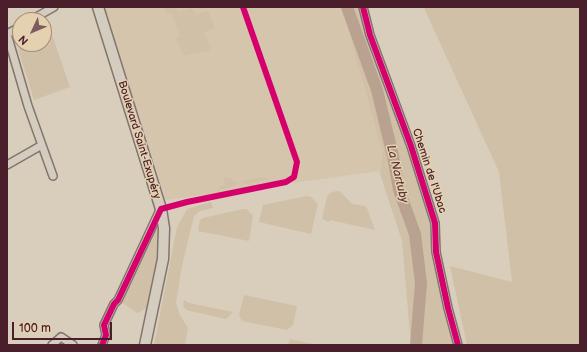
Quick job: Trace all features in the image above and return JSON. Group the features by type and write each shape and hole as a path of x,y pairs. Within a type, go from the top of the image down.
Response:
{"main road":[{"name":"Boulevard Saint-Exupéry","path":"98,7 161,210 164,228 163,259 145,345"}],"street":[{"name":"Chemin de l'Ubac","path":"363,7 370,34 411,146 435,223 436,252 448,308 458,345"},
{"path":"7,34 28,106 53,176"},
{"path":"7,165 42,145"},
{"path":"102,345 106,335 104,325 114,304 118,300 161,210"},
{"path":"52,345 61,337 73,345"}],"shaded area":[{"path":"104,7 343,7 365,74 387,170 166,200"},
{"path":"176,7 178,12 192,8 196,14 208,11 215,28 204,32 211,50 184,56 176,38 180,37 172,13 164,14 166,12 165,8"},
{"name":"La Nartuby","path":"342,7 363,7 369,32 432,221 458,345 411,345 402,241 380,174 383,153"},
{"path":"421,7 580,7 580,345 467,345 450,266 512,282 499,172 424,8"},
{"path":"52,35 70,87 34,100 19,52 52,52"},
{"path":"223,177 228,177 238,183 235,186 222,189 218,187 225,185"},
{"path":"267,177 267,179 246,184 241,181"},
{"path":"332,192 341,192 352,204 366,206 375,230 330,220 329,222 322,219 327,196"},
{"path":"307,196 311,197 318,204 311,234 259,222 263,205"},
{"path":"211,202 213,208 200,211 194,216 182,266 176,303 180,315 188,328 185,345 154,345 177,227 187,209"},
{"path":"247,209 253,216 249,241 198,231 200,220 203,218"},
{"path":"158,229 157,264 147,308 137,313 120,301 152,240 154,231"},
{"path":"244,295 297,306 293,325 287,330 242,321 239,315"},
{"path":"184,300 189,303 233,312 226,319 186,310 183,306"},
{"path":"290,339 318,345 288,345"}],"waterway":[{"name":"La Nartuby","path":"347,7 377,90 393,156 399,190 415,234 421,283 416,345"}],"cycle path":[{"path":"102,345 106,335 104,325 114,304 118,300 161,209 187,202 286,182 294,177 297,162 243,7"},
{"path":"363,7 370,35 411,146 435,223 436,252 448,308 458,345"}]}
